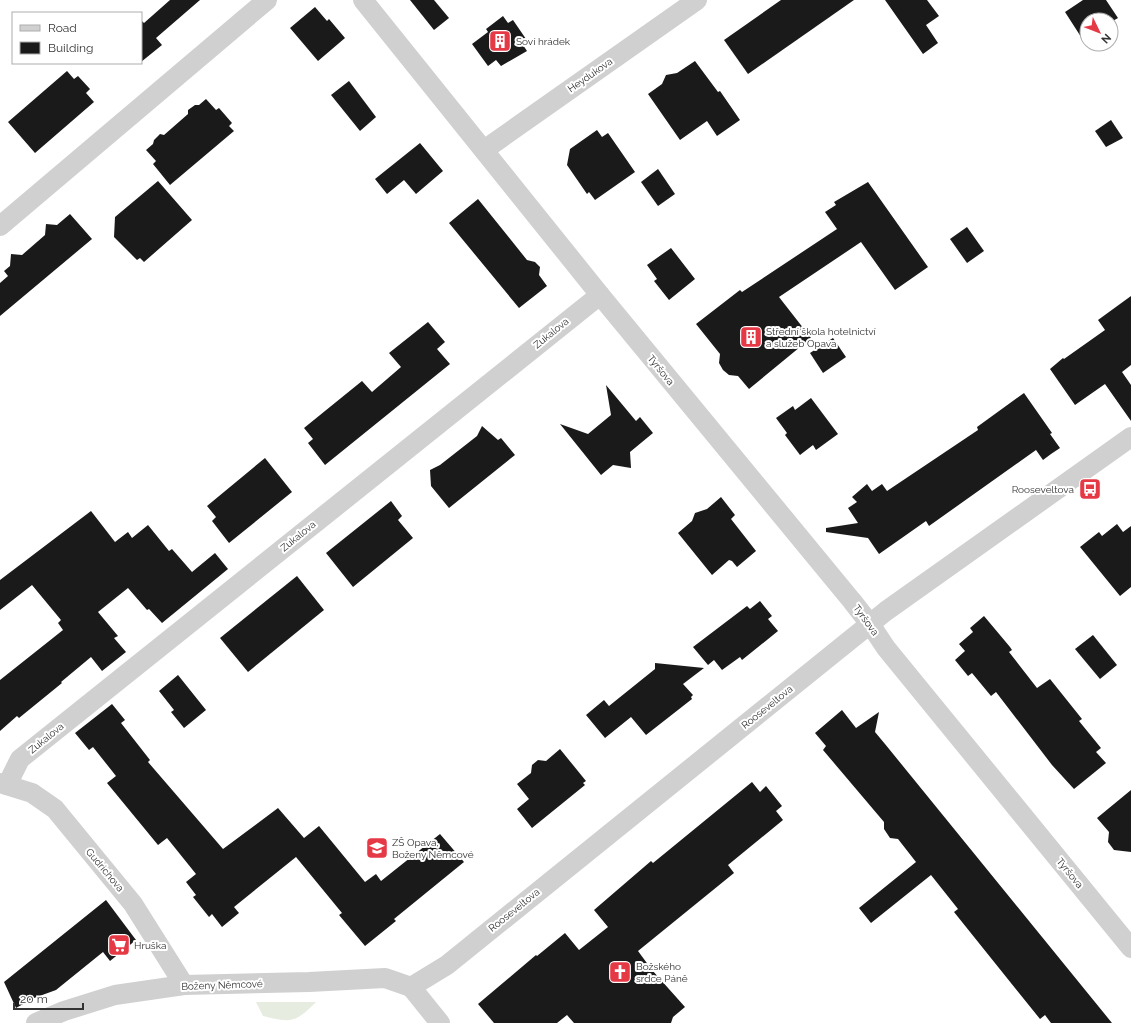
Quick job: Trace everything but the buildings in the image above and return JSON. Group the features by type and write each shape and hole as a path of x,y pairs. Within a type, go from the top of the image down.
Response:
{"street":[{"path":"0,226 267,0"},
{"name":"Tyršova","path":"363,0 600,294 870,624 886,648 1131,948"},
{"name":"Heydukova","path":"484,150 697,0"},
{"name":"Zukalova","path":"3,784 20,759 600,294"},
{"name":"Rooseveltova","path":"411,987 447,965 870,624 1131,438"},
{"name":"Gudrichova","path":"3,784 32,794 55,809 133,904 184,985"},
{"name":"Boženy Němcové","path":"36,1023 64,1011 115,996 184,985 385,978 411,987"},
{"path":"411,987 440,1023"}],"shaded area":[{"path":"256,1002 316,1002 297,1018 292,1020 280,1020 263,1016"}],"place":[{"name":"Soví hrádek","path":"500,41"},
{"name":"Střední škola hotelnictví a služeb Opava","path":"751,337"},
{"name":"Rooseveltova","path":"1090,489"},
{"name":"ZŠ Opava, Boženy Němcové","path":"377,848"},
{"name":"Hruška","path":"119,945"},
{"name":"Božského srdce Páně","path":"620,972"}]}
